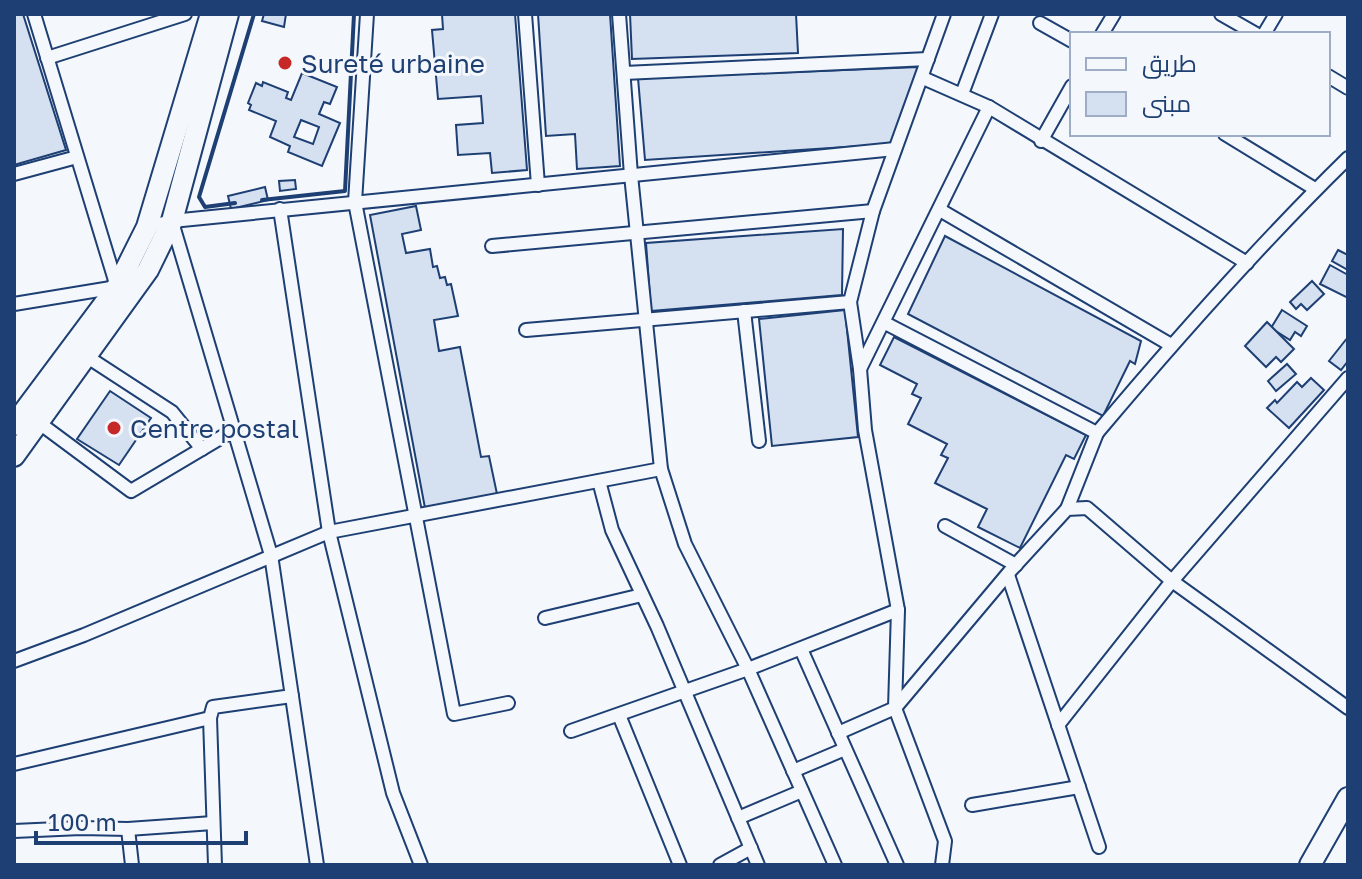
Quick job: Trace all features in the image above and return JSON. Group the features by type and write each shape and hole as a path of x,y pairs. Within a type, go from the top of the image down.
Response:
{"main road":[{"path":"14,425 117,287 147,227 211,14"},
{"path":"14,456 148,270 172,221 228,14"},
{"path":"1310,865 1348,798"}],"street":[{"path":"14,304 117,287 34,14"},
{"path":"47,58 185,14"},
{"path":"367,14 355,202 454,714 508,703"},
{"path":"525,14 538,185"},
{"path":"619,14 631,175 661,469 685,544 748,669 835,865"},
{"path":"942,865 945,841 895,708 898,610 865,430 850,302 873,211 944,14"},
{"path":"962,94 992,14"},
{"path":"1103,32 1114,14"},
{"path":"1221,14 1252,32"},
{"path":"1265,32 1276,14"},
{"path":"1040,23 1070,40"},
{"path":"624,73 928,59"},
{"path":"1330,77 1348,88"},
{"path":"923,78 989,107 1247,263"},
{"path":"1041,141 1070,90"},
{"path":"860,369 989,107"},
{"path":"1228,136 1315,189"},
{"path":"147,227 172,221 280,209 895,149"},
{"path":"14,174 77,157"},
{"path":"838,733 895,708 1067,509 1097,433 1171,345 1315,189 1345,165"},
{"path":"280,209 329,532 393,793 421,865"},
{"path":"940,210 1171,345"},
{"path":"492,246 873,211"},
{"path":"172,221 271,555 317,865"},
{"path":"526,330 850,302"},
{"path":"744,311 759,441"},
{"path":"885,323 1097,433"},
{"path":"86,356 172,412 202,449"},
{"path":"1058,725 1172,581 1348,378"},
{"path":"38,422 131,491 232,431"},
{"path":"14,661 84,635 329,532 661,469"},
{"path":"599,481 612,530 758,865"},
{"path":"1067,509 1087,508 1172,581 1348,708"},
{"path":"945,526 1012,570 1058,725 1099,847"},
{"path":"545,618 642,595"},
{"path":"571,731 748,669 898,610"},
{"path":"801,649 897,865"},
{"path":"215,865 210,718 213,707 292,696"},
{"path":"619,715 680,865"},
{"path":"14,764 210,718"},
{"path":"793,771 845,749"},
{"path":"972,805 1079,787"},
{"path":"738,818 802,791"},
{"path":"14,831 128,829 213,823"},
{"path":"128,829 132,865"},
{"path":"720,865 751,848"}],"building":[{"path":"14,14 23,14 66,150 14,165"},
{"path":"264,14 286,14 284,27 262,21"},
{"path":"442,14 515,14 527,170 492,173 490,153 458,155 456,125 483,123 481,96 438,99 432,30 443,29"},
{"path":"538,14 610,14 620,166 577,169 575,134 546,136"},
{"path":"630,14 796,14 798,53 632,59"},
{"path":"919,67 892,144 645,160 638,78"},
{"path":"302,73 337,87 330,104 324,102 319,114 340,123 322,166 288,152 290,146 270,137 276,121 249,110 251,105 248,103 256,83 262,86 263,82 288,92 286,98 291,100","holes":["301,120 319,127 313,144 294,137"]},
{"path":"295,180 296,189 280,191 279,181"},
{"path":"265,187 268,200 231,209 228,196"},
{"path":"416,206 421,230 402,234 406,253 430,249 433,267 437,266 440,278 445,277 447,285 451,284 458,316 434,320 439,351 460,347 481,457 489,456 497,494 425,508 370,215"},
{"path":"843,229 842,295 651,311 646,243"},
{"path":"945,236 1141,341 1135,364 1130,361 1103,416 908,314"},
{"path":"1338,250 1348,255 1348,270 1332,261"},
{"path":"1330,265 1348,275 1348,298 1320,284"},
{"path":"1312,281 1324,294 1307,310 1301,304 1296,309 1290,302"},
{"path":"845,310 858,437 772,446 759,319"},
{"path":"1282,310 1307,326 1301,336 1295,332 1290,340 1271,328"},
{"path":"1267,322 1294,349 1281,362 1276,357 1266,367 1245,346"},
{"path":"894,337 1086,435 1074,459 1066,455 1020,548 978,527 987,509 935,483 948,458 941,455 947,444 908,424 921,398 912,394 917,384 880,365"},
{"path":"1348,337 1348,361 1341,370 1329,361"},
{"path":"1287,364 1296,374 1276,391 1268,381"},
{"path":"1311,378 1324,390 1289,428 1267,408 1275,400 1277,403 1297,382 1302,387"},
{"name":"Centre postal","path":"110,391 151,418 119,465 77,439"}],"wall":[{"path":"235,203 205,207 199,197 254,14"},
{"path":"262,200 345,191 354,14"}],"place":[{"name":"Sureté urbaine","path":"285,63"},
{"name":"Centre postal","path":"114,428"}]}
